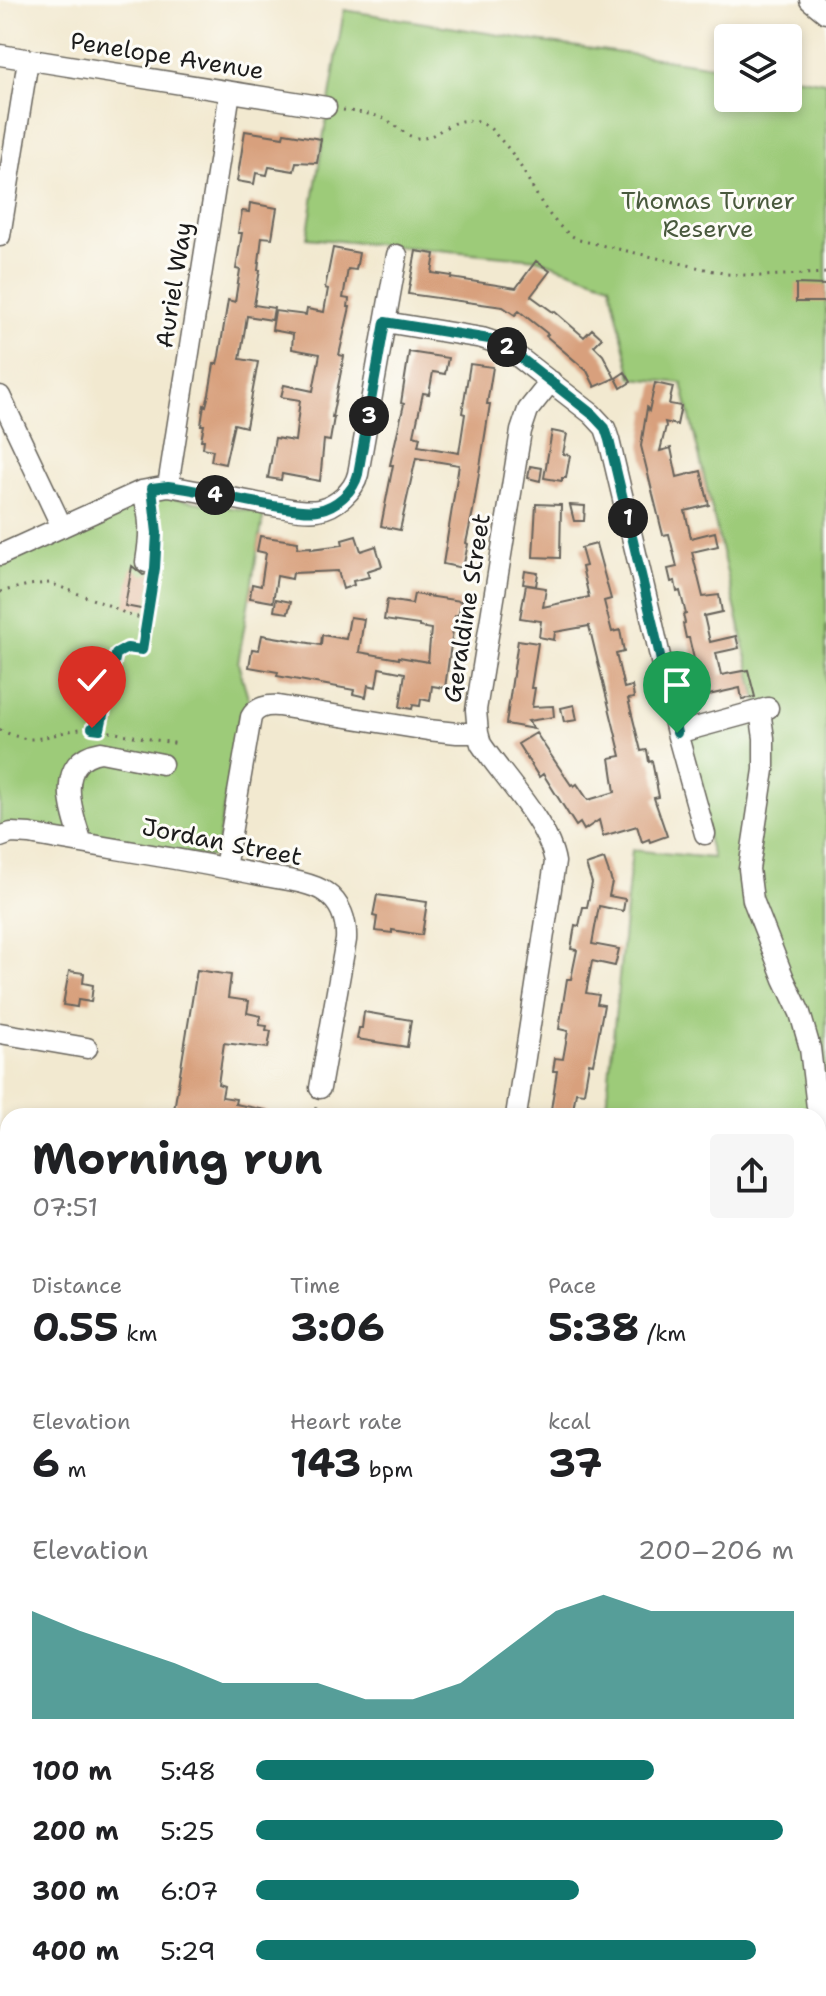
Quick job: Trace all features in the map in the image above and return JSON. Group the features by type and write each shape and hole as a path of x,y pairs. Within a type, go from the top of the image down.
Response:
{"street":[{"path":"810,0 826,13"},
{"name":"Penelope Avenue","path":"0,55 326,107"},
{"path":"0,236 28,60"},
{"name":"Auriel Way","path":"168,486 230,92"},
{"path":"0,555 141,491 157,487 168,486 295,509 317,510 333,504 357,481 397,255"},
{"path":"385,322 489,339 508,348 605,428 677,733 705,834"},
{"name":"Geraldine Street","path":"517,1108 555,862 548,839 485,749 478,733 477,701 521,431 528,410 551,381"},
{"path":"0,396 62,527"},
{"path":"141,491 147,505 150,565"},
{"path":"225,868 251,717 259,709 270,705 428,730 478,733"},
{"path":"677,733 764,709 764,770 749,869 753,900 800,1013 810,1048 817,1108"},
{"path":"82,843 72,809 69,783 83,760 101,752 162,764"},
{"name":"Jordan Street","path":"0,837 21,833 225,868 317,888 333,898 343,914 346,947 318,1097"},
{"path":"0,1033 87,1048"}],"path":[{"path":"326,107 381,117 416,138 429,137 453,122 473,121 488,127 511,150 543,206 564,233 579,240 727,274 826,273"},
{"path":"100,729 116,654 127,648 142,650 150,565"},
{"path":"0,592 50,583 128,615 147,619"},
{"path":"0,730 33,739 68,730 100,729 179,744"},
{"path":"316,1108 318,1097"}],"green space":[{"name":"Thomas Turner Reserve","path":"344,10 714,66 714,112 802,112 802,78 826,82 826,1108 606,1108 632,850 713,858 677,733 758,704 682,383 632,378 610,284 537,259 307,238"},
{"path":"164,497 264,513 238,663 250,704 240,716 237,728 214,854 211,857 0,830 0,566 138,501"}],"building":[{"path":"245,131 321,139 317,163 296,162 294,171 269,167 267,175 256,173 254,184 237,181"},
{"path":"250,203 277,208 272,238 262,237 254,305 274,308 272,320 247,316 240,359 258,362 246,427 234,424 225,464 211,461 213,450 203,448 204,425 201,425 214,364 217,364 219,356 228,300 235,302 242,233 238,233 242,211 249,212"},
{"path":"333,248 359,253 356,270 348,269 343,298 349,299 350,307 339,355 344,356 330,441 324,440 320,481 282,474 281,480 268,478 275,438 295,441 300,400 281,397 284,385 313,391 320,354 292,349 293,334 272,330 275,311 306,315 307,309 324,312"},
{"path":"416,251 435,254 432,273 516,288 536,261 550,271 531,296 584,337 592,329 602,338 594,346 603,355 615,378 595,387 587,371 519,311 515,315 503,307 408,294"},
{"path":"796,284 826,285 826,302 796,302"},
{"path":"409,352 448,358 445,374 433,372 429,394 423,393 414,435 420,437 418,446 459,453 470,364 493,367 487,404 490,404 463,568 443,564 459,465 416,458 400,530 381,526 393,465 390,465 404,404 401,403"},
{"path":"625,372 631,382 621,388 616,378"},
{"path":"655,383 673,387 669,404 681,406 677,425 665,422 660,451 671,448 677,477 701,471 709,505 685,511 691,538 715,532 718,546 692,552 703,597 719,595 722,612 704,616 710,642 736,636 739,648 716,653 721,675 748,670 755,697 742,699 740,688 704,696 693,663 683,624 683,615 686,614 680,591 677,592 675,581 671,582 668,569 677,567 669,534 663,535 641,446"},
{"path":"552,431 567,434 563,454 570,455 566,478 562,481 544,478"},
{"path":"530,466 542,468 540,481 528,478"},
{"path":"536,504 561,505 560,558 533,557"},
{"path":"570,505 585,506 584,521 574,521"},
{"path":"260,536 298,542 297,548 311,549 343,545 342,540 356,536 361,551 376,546 382,566 367,571 369,577 353,581 354,585 343,589 338,571 293,573 292,579 277,576 273,602 250,598 252,584 261,586 266,553 257,551"},
{"path":"596,544 611,599 604,601 612,632 620,630 624,652 616,654 624,688 632,686 634,698 628,699 641,751 647,750 649,762 652,761 659,797 654,798 667,836 650,842 649,839 642,842 637,826 603,836 599,820 584,830 580,823 576,826 543,774 539,777 518,744 536,733 571,785 577,784 588,800 615,792 610,758 621,756 589,626 555,632 554,640 539,637 541,621 520,618 526,585 546,588 543,607 589,597 581,548"},
{"path":"132,566 143,575 153,573 146,610 125,606"},
{"path":"525,571 538,573 536,586 523,584"},
{"path":"414,594 461,601 459,614 455,616 445,688 432,686 430,701 421,699 420,706 413,705 412,709 400,707 405,673 379,668 376,687 368,685 366,697 353,694 354,690 277,676 278,672 249,667 252,649 259,650 262,635 321,645 322,635 346,639 350,617 364,619 359,652 428,662 431,629 384,620 387,600 412,604"},
{"path":"276,599 291,602 288,613 274,611"},
{"path":"518,640 538,643 531,688 535,688 532,707 553,706 554,717 528,721 534,729 506,724"},
{"path":"574,705 577,720 564,722 561,708"},
{"path":"604,859 612,882 609,896 625,899 623,911 599,906 592,944 619,949 615,966 592,961 586,993 599,995 597,1004 604,1005 584,1093 576,1092 573,1108 551,1108 557,1071 553,1071 555,1058 563,1059 568,1031 559,1029 567,979 571,979 577,950 571,949 575,925 579,926 583,907 587,907 592,883 586,865"},
{"path":"377,895 427,902 422,935 392,930 392,933 375,931 377,917 373,916"},
{"path":"197,970 231,975 228,998 249,1001 247,1013 261,1016 259,1025 267,1026 266,1030 271,1031 268,1048 224,1043 218,1084 224,1086 222,1097 236,1099 235,1104 256,1108 174,1108"},
{"path":"69,971 84,973 83,983 93,985 91,1002 78,1000 77,1007 63,1005"},
{"path":"364,1012 411,1020 407,1047 357,1039"}],"route":[{"path":"92,728 100,729 116,654 127,648 142,650 155,568 157,533 152,488 168,486 311,510 328,507 342,498 357,481 385,322 489,339 503,345 574,398 605,428 677,733"}]}
